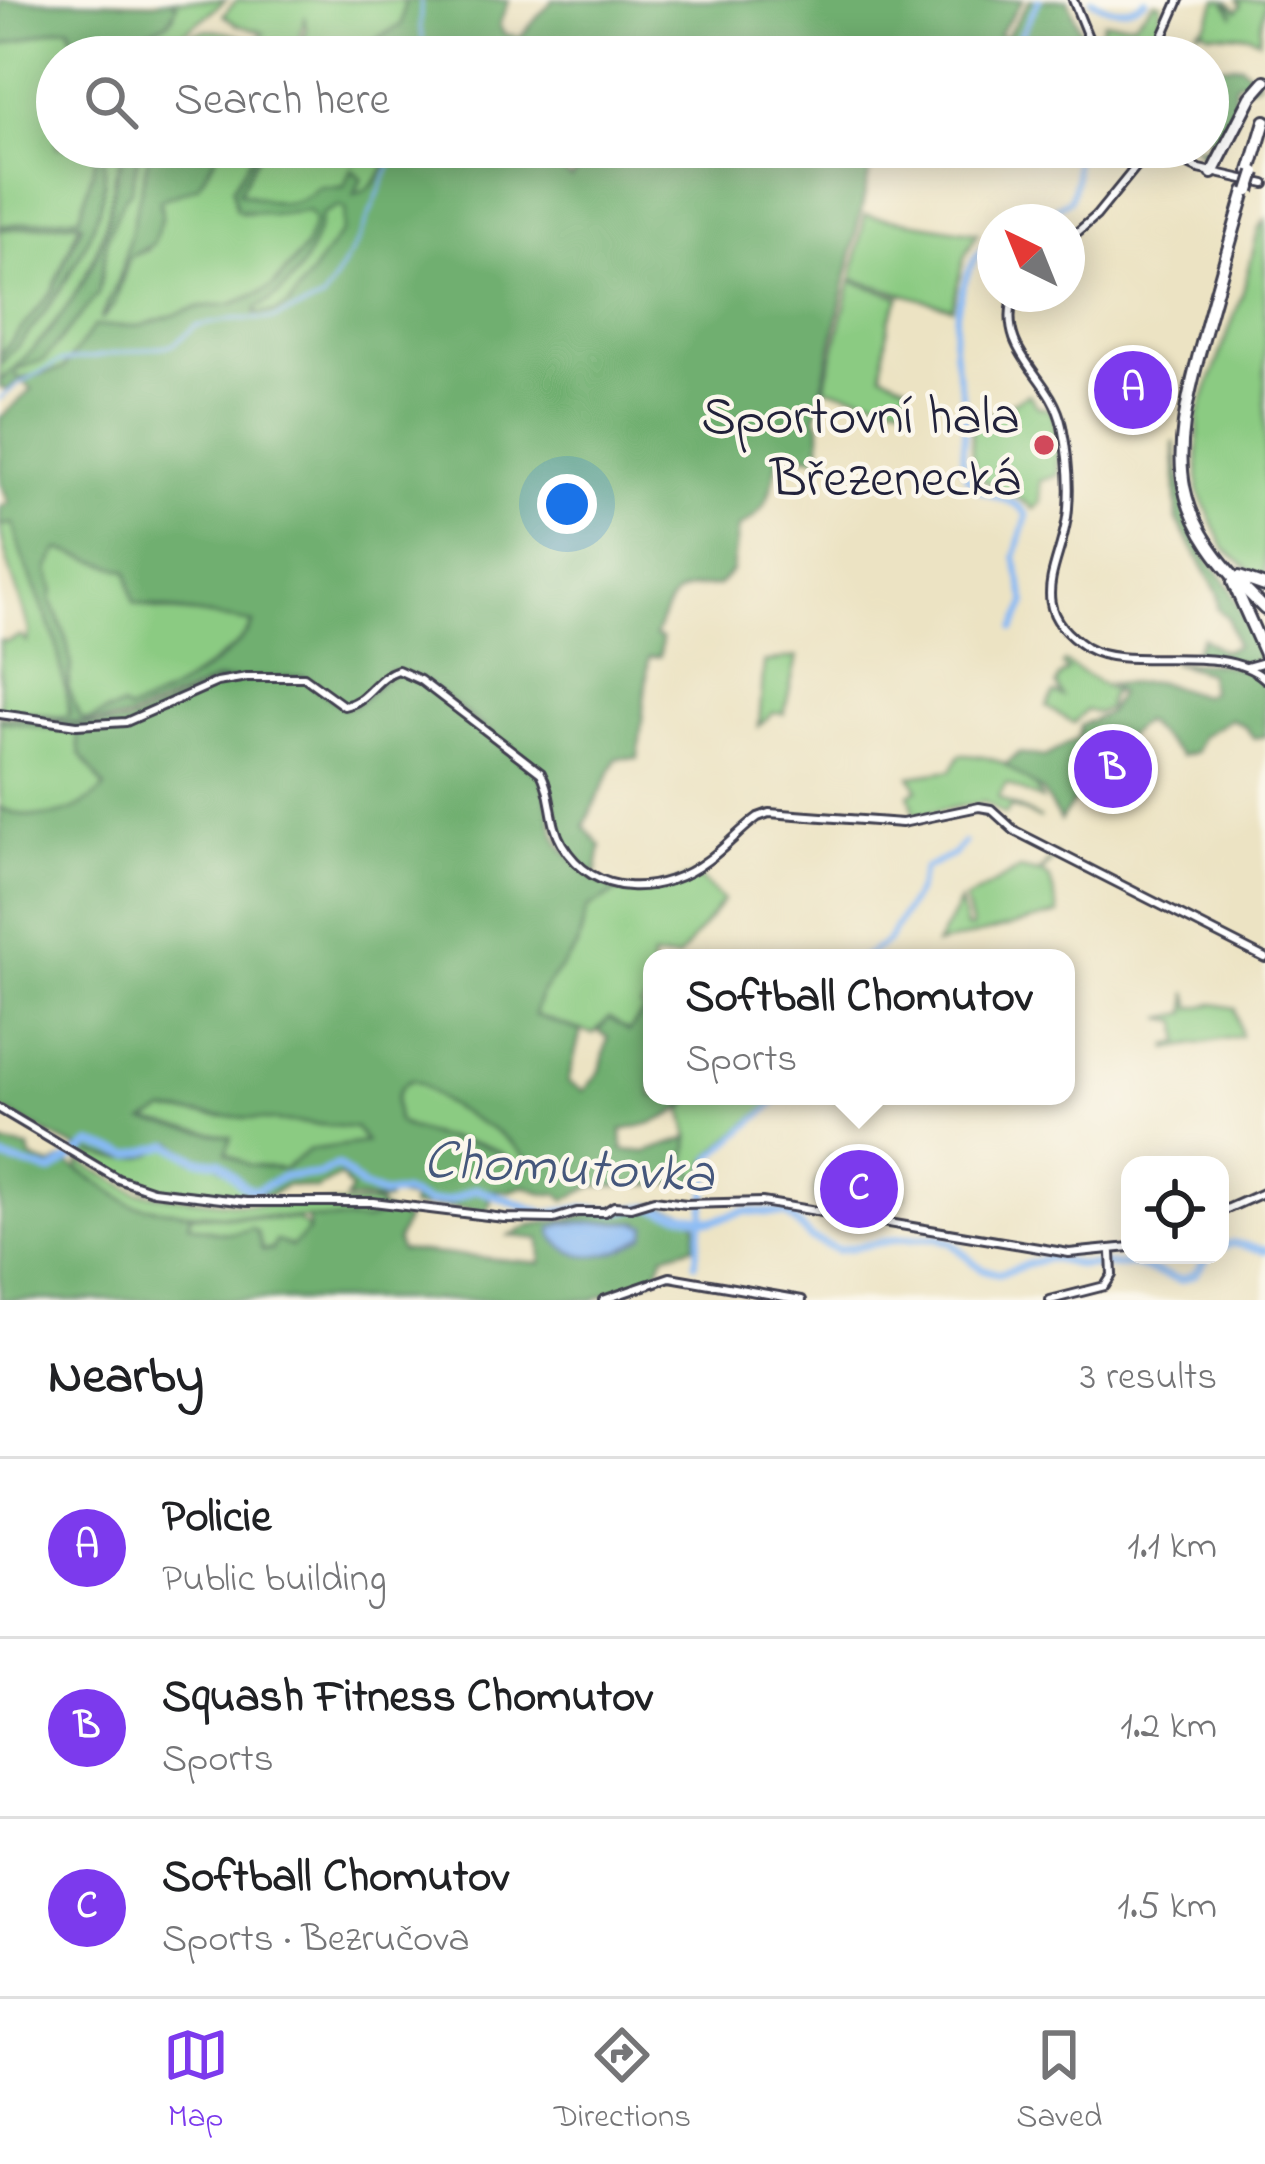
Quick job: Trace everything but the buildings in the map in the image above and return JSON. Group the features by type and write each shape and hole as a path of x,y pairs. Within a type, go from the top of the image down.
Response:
{"highway":[{"path":"1229,140 1265,81"},
{"path":"1248,104 1260,104 1263,136"},
{"path":"1252,624 1254,614 1265,607 1234,575 1198,516 1186,468 1186,440 1195,387 1265,121"},
{"path":"1212,173 1215,168"},
{"path":"1234,575 1265,586"},
{"path":"1234,575 1263,664"}],"street":[{"path":"1073,0 1088,36"},
{"path":"1166,36 1179,0"},
{"path":"1085,225 1132,168"},
{"path":"1201,168 1265,184"},
{"path":"1011,312 1014,344 1055,404 1063,433 1068,508 1049,583 1056,614 1067,631 1107,656 1188,657 1244,667 1263,664"},
{"path":"0,715 77,724 126,722 217,682 247,676 304,677 344,706 364,698 383,676 398,670 419,680 527,761 548,786 553,823 568,853 590,873 623,888 651,886 693,869 769,813 902,824 979,807 991,809 1016,831 1265,958"},
{"path":"0,1109 136,1187 202,1198 373,1202 536,1220 605,1212 614,1206 632,1207 654,1200 762,1202 1070,1253 1121,1250"},
{"path":"1229,1207 1265,1192"},
{"path":"1050,1300 1105,1286 1112,1252"},
{"path":"603,1300 670,1277 802,1300"}],"green space":[{"path":"0,0 171,0 177,5 168,23 137,36 72,36 70,27 0,45"},
{"path":"171,0 226,0 177,36 137,36 168,23 175,2"},
{"path":"237,0 405,0 401,25 380,36 305,36 305,19 300,36 261,36 264,33 223,15"},
{"path":"405,0 509,0 499,25 504,34 515,36 382,36 401,25"},
{"path":"553,0 1023,0 1002,36 521,36"},
{"path":"1030,0 1068,0 1082,36 1006,36"},
{"path":"1217,0 1224,0 1234,17 1227,0 1237,11 1238,0 1265,0 1259,40 1250,35 1196,31 1207,23"},
{"path":"1155,2 1161,4 1159,36 1099,36 1104,22 1134,23"},
{"path":"70,27 84,34 36,36 36,168 93,168 80,216 0,226 0,45"},
{"path":"209,31 239,36 188,36"},
{"path":"1229,65 1241,65 1259,81 1251,86 1241,80 1235,84 1234,119 1229,122"},
{"path":"93,168 105,168 99,208 79,257 33,327 0,364 0,355 51,293 82,224 0,230 0,226 80,216"},
{"path":"104,168 117,168 100,242 76,293 42,339 0,381 0,364 34,326 79,258 104,185"},
{"path":"119,168 136,168 131,191 108,236 98,294 44,360 19,368 15,375 19,379 63,369 94,326 140,326 199,307 232,304 276,284 305,248 315,220 308,211 273,215 236,210 233,188 245,168 251,168 239,192 282,203 300,200 318,187 344,187 351,169 362,178 354,195 369,188 384,168 559,168 571,178 580,168 870,168 816,417 820,457 780,453 764,505 738,528 732,571 718,586 682,591 670,602 655,636 662,639 660,656 649,657 638,758 617,758 584,826 601,846 596,875 562,837 542,772 421,678 390,670 362,697 344,705 304,676 216,680 125,720 77,723 11,713 70,715 56,641 14,524 0,525 0,507 9,503 0,482 0,418 32,389 22,382 10,390 0,388 0,381 51,329 79,290 100,247","holes":["339,206 345,209 342,231 289,305 277,312 255,314 292,281 307,257 322,214","58,549 127,571 134,603 253,623 216,662 161,697 129,711 121,707 89,720 80,718 68,688 71,665 51,601 48,570"]},
{"path":"136,168 146,168 120,277 100,320 114,305 130,256 148,250 162,217 160,200 198,186 209,168 245,168 233,188 241,213 308,211 315,225 305,248 271,288 232,304 199,307 140,326 94,326 64,369 20,379 15,374 19,368 57,341 98,294 108,236 131,190"},
{"path":"146,168 209,168 198,186 160,200 162,217 153,244 130,256 114,305 101,320 120,277"},
{"path":"251,168 383,168 369,187 354,196 351,170 344,187 288,204 239,192"},
{"path":"340,206 346,209 342,231 289,305 277,312 255,314 300,269 322,215"},
{"path":"865,215 977,233 964,258 952,308 852,279"},
{"path":"1265,220 1265,577 1224,548 1198,490 1198,415"},
{"path":"80,222 51,293 0,355 0,230"},
{"path":"851,281 900,297 889,320 882,373 907,384 903,404 825,388"},
{"path":"1029,394 1054,417 1059,475 1040,481 1041,502 1034,509 984,481 977,474 971,447 972,423"},
{"path":"1174,441 1187,520 1205,555 1230,587 1260,654 1256,661 1193,654 1202,637 1222,651 1236,646 1228,618 1218,609 1218,594 1177,520"},
{"path":"14,524 56,641 70,716 66,718 0,711 0,640 21,636 27,642 29,631 0,525"},
{"path":"62,548 127,571 134,603 253,622 242,641 164,698 129,711 107,711 90,721 80,718 68,688 71,665 66,637 51,600 48,570 56,550"},
{"path":"797,657 784,714 773,713 759,726 764,662"},
{"path":"1064,662 1115,692 1107,709 1086,710 1074,723 1046,707 1054,693 1062,696 1056,685 1068,670"},
{"path":"1171,662 1235,667 1257,677 1263,686 1265,736 1254,738 1231,719 1202,736 1196,752 1181,756 1143,721 1111,751 1060,821 1043,792 1005,765 1019,753 1045,757 1078,738 1081,725 1108,713 1119,693 1109,684 1159,682 1202,696 1210,692 1208,673"},
{"path":"398,672 419,681 539,774 563,849 594,878 620,890 587,909 577,947 541,993 534,1015 581,1031 568,1082 584,1091 600,1071 608,1037 598,1031 609,1018 629,1031 643,1013 643,1105 686,1105 652,1123 622,1130 623,1150 646,1152 689,1138 686,1165 703,1183 594,1186 565,1200 525,1186 486,1190 491,1203 486,1212 411,1207 412,1200 397,1192 387,1201 346,1199 351,1190 340,1176 317,1189 286,1185 269,1196 248,1190 216,1163 203,1162 173,1142 149,1155 110,1157 72,1145 0,1108 0,808 29,816 56,815 81,806 105,788 80,754 77,733 0,721 0,716 77,726 126,724 217,683 247,678 303,679 344,708","holes":["411,1080 499,1134 530,1163 523,1170 491,1148 420,1132 398,1122 398,1092","165,1111 356,1128 366,1142 309,1150 284,1169 248,1165 226,1153 231,1137 145,1121"]},
{"path":"0,721 77,733 78,745 105,789 81,806 56,815 29,816 0,808"},
{"path":"960,755 984,757 1019,772 1042,800 1006,784 998,798 1041,819 1011,807 1005,815 984,802 915,815 909,794 918,789 910,776 951,770"},
{"path":"1056,854 1041,873 1050,879 1059,914 936,945 960,902 966,928 972,928 965,900 1020,869 1038,873"},
{"path":"697,875 723,901 685,949 643,949 643,1013 629,1031 609,1018 593,1034 534,1015 541,993 581,934 587,909 620,890 644,892"},
{"path":"1188,992 1192,1008 1214,1004 1235,1008 1241,1036 1168,1049 1181,1042 1179,1021 1162,1018 1187,1013"},
{"path":"411,1080 484,1121 531,1163 524,1170 491,1148 398,1121 398,1092"},
{"path":"687,1105 770,1105 710,1155 700,1180 686,1165 689,1138 683,1110"},
{"path":"165,1111 356,1128 367,1143 309,1150 285,1169 248,1165 225,1152 230,1137 145,1122"},
{"path":"168,1141 191,1160 216,1163 248,1190 247,1197 145,1188 76,1152 79,1146 136,1155"},
{"path":"0,1143 29,1148 31,1158 50,1166 63,1160 132,1205 190,1213 189,1224 213,1231 251,1228 262,1250 272,1250 276,1241 292,1246 309,1230 308,1218 365,1221 375,1217 379,1207 406,1220 397,1241 400,1250 541,1263 540,1239 510,1236 531,1225 653,1204 681,1211 697,1224 694,1246 664,1255 655,1277 591,1300 0,1300","holes":["640,1222 645,1235 609,1252 581,1253 570,1251 564,1223"]},
{"path":"830,1155 882,1164 899,1161 904,1197 896,1198 891,1218 817,1206 816,1187"},
{"path":"79,1161 138,1193 241,1204 380,1204 375,1217 365,1221 164,1212 132,1205 79,1169"},
{"path":"190,1215 298,1220 310,1230 292,1247 262,1250 251,1228 229,1233 205,1229 189,1225"}],"water":[{"path":"564,1223 647,1226 645,1235 622,1249 597,1255 562,1246 552,1228"}],"waterway":[{"path":"421,0 422,36"},
{"path":"1020,36 1039,0"},
{"path":"1092,0 1119,9 1146,0"},
{"path":"0,399 59,362 173,345 196,326 273,319 323,300 360,237 389,168"},
{"path":"1063,204 1070,200 1075,168"},
{"path":"977,257 959,303 954,347 965,412 963,462 973,485 1014,504 1027,516 1015,557 1026,603 1014,629"},
{"path":"876,949 887,942 917,891 924,869 953,855 964,843"},
{"path":"695,1264 712,1157 773,1105"},
{"name":"Chomutovka","path":"0,1158 51,1172 91,1144 131,1155 170,1145 198,1160 220,1162 243,1186 255,1191 284,1176 319,1175 337,1165 362,1187 383,1195 403,1193 428,1203 449,1201 476,1189 547,1214 647,1207 712,1221 744,1211 787,1214 811,1238 838,1250 898,1239 937,1238 951,1243 980,1268 998,1274 1048,1258 1080,1265 1134,1265 1180,1280 1195,1274 1202,1264"},
{"name":"Chomutovka","path":"1229,1244 1265,1250"}],"place":[{"name":"Policie","path":"1133,390"},
{"name":"Sportovní hala Březenecká","path":"1044,445"},
{"name":"Squash Fitness Chomutov","path":"1113,769"},
{"name":"Softball Chomutov","path":"859,1189"}]}
